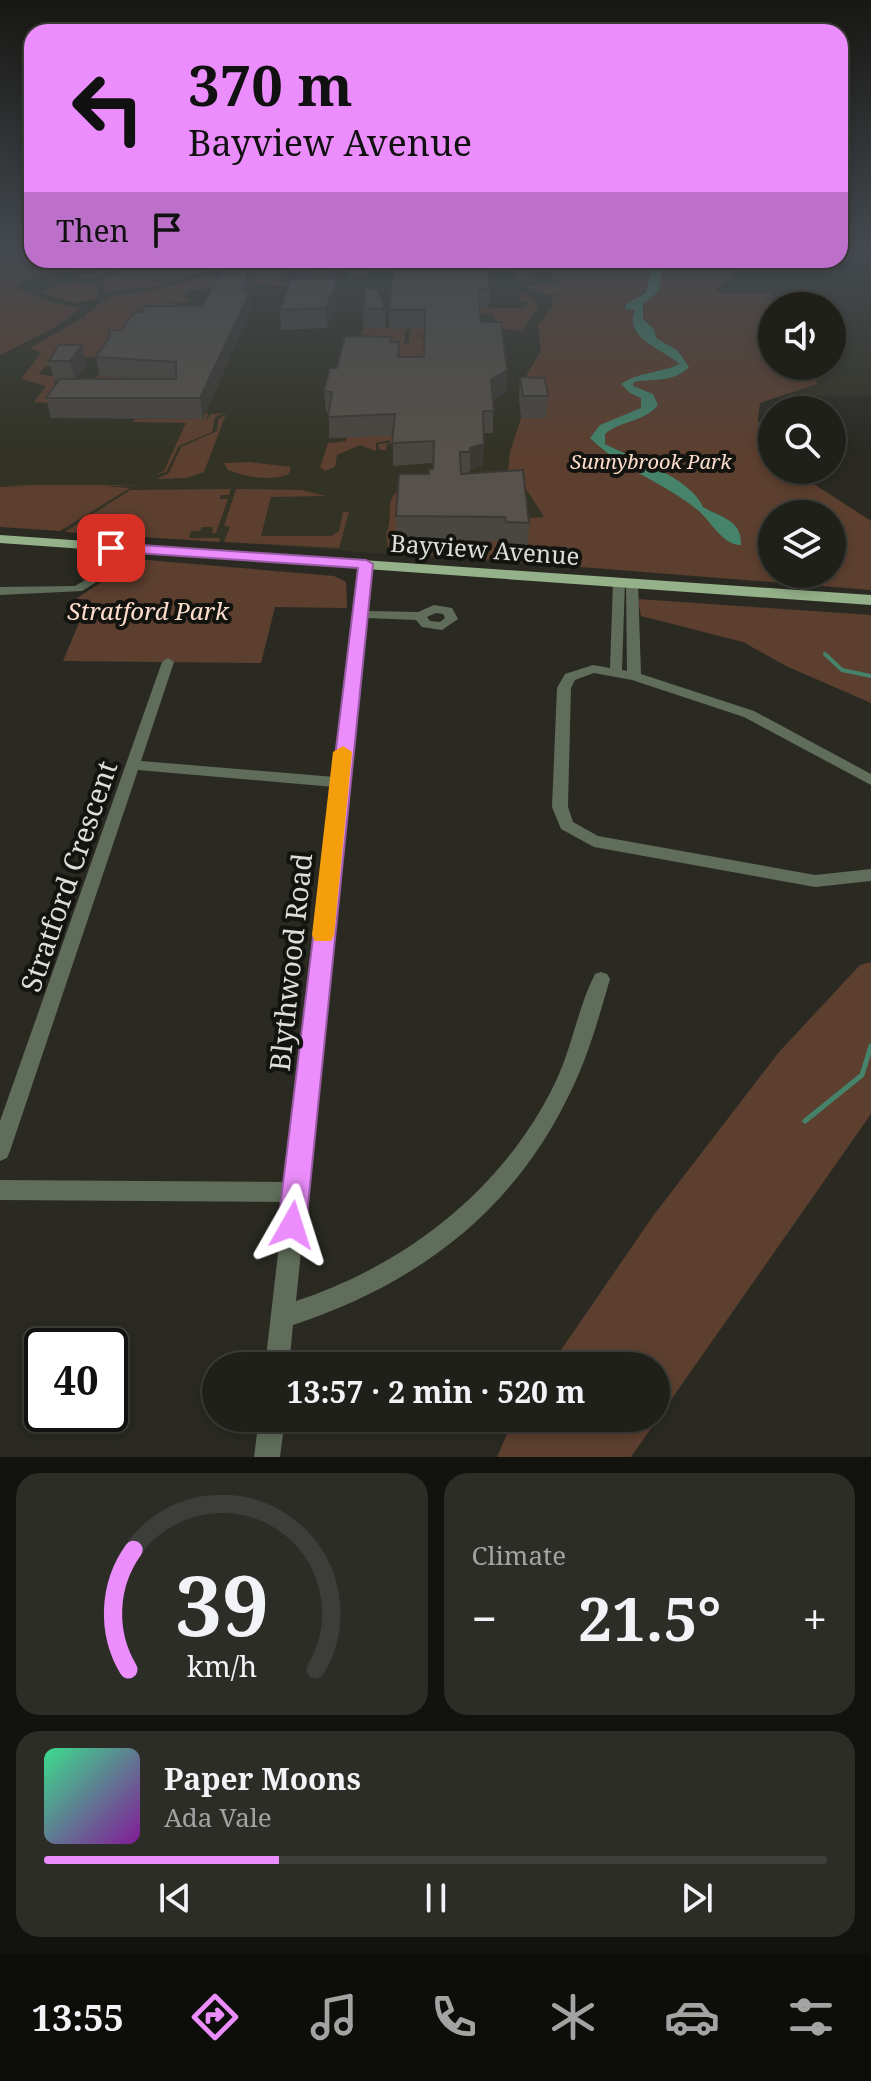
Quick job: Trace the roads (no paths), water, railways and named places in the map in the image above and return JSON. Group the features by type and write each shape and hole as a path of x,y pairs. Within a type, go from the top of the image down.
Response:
{"main road":[{"name":"Bayview Avenue","path":"0,539 871,600"}],"street":[{"path":"0,591 78,589 91,581 111,548"},
{"name":"Blythwood Road","path":"279,1352 339,782 366,564"},
{"path":"616,670 618,621 626,583"},
{"path":"626,583 634,622 634,676"},
{"path":"359,614 420,616"},
{"path":"618,621 634,622"},
{"name":"Stratford Crescent","path":"0,1151 168,662"},
{"path":"871,780 749,714 616,670 593,669 570,677 564,688 560,807 566,825 594,841 815,881 871,875"},
{"path":"134,765 339,782"},
{"path":"283,1317 323,1305 395,1269 434,1244 477,1209 530,1144 559,1095 601,979"},
{"path":"0,1190 295,1192"},
{"path":"267,1457 270,1432"}],"waterway":[{"path":"825,654 842,670 871,676"},
{"path":"805,1121 862,1075 871,1046"}],"park label":[{"name":"Sunnybrook Park","path":"651,461"},
{"name":"Stratford Park","path":"148,610"}]}
